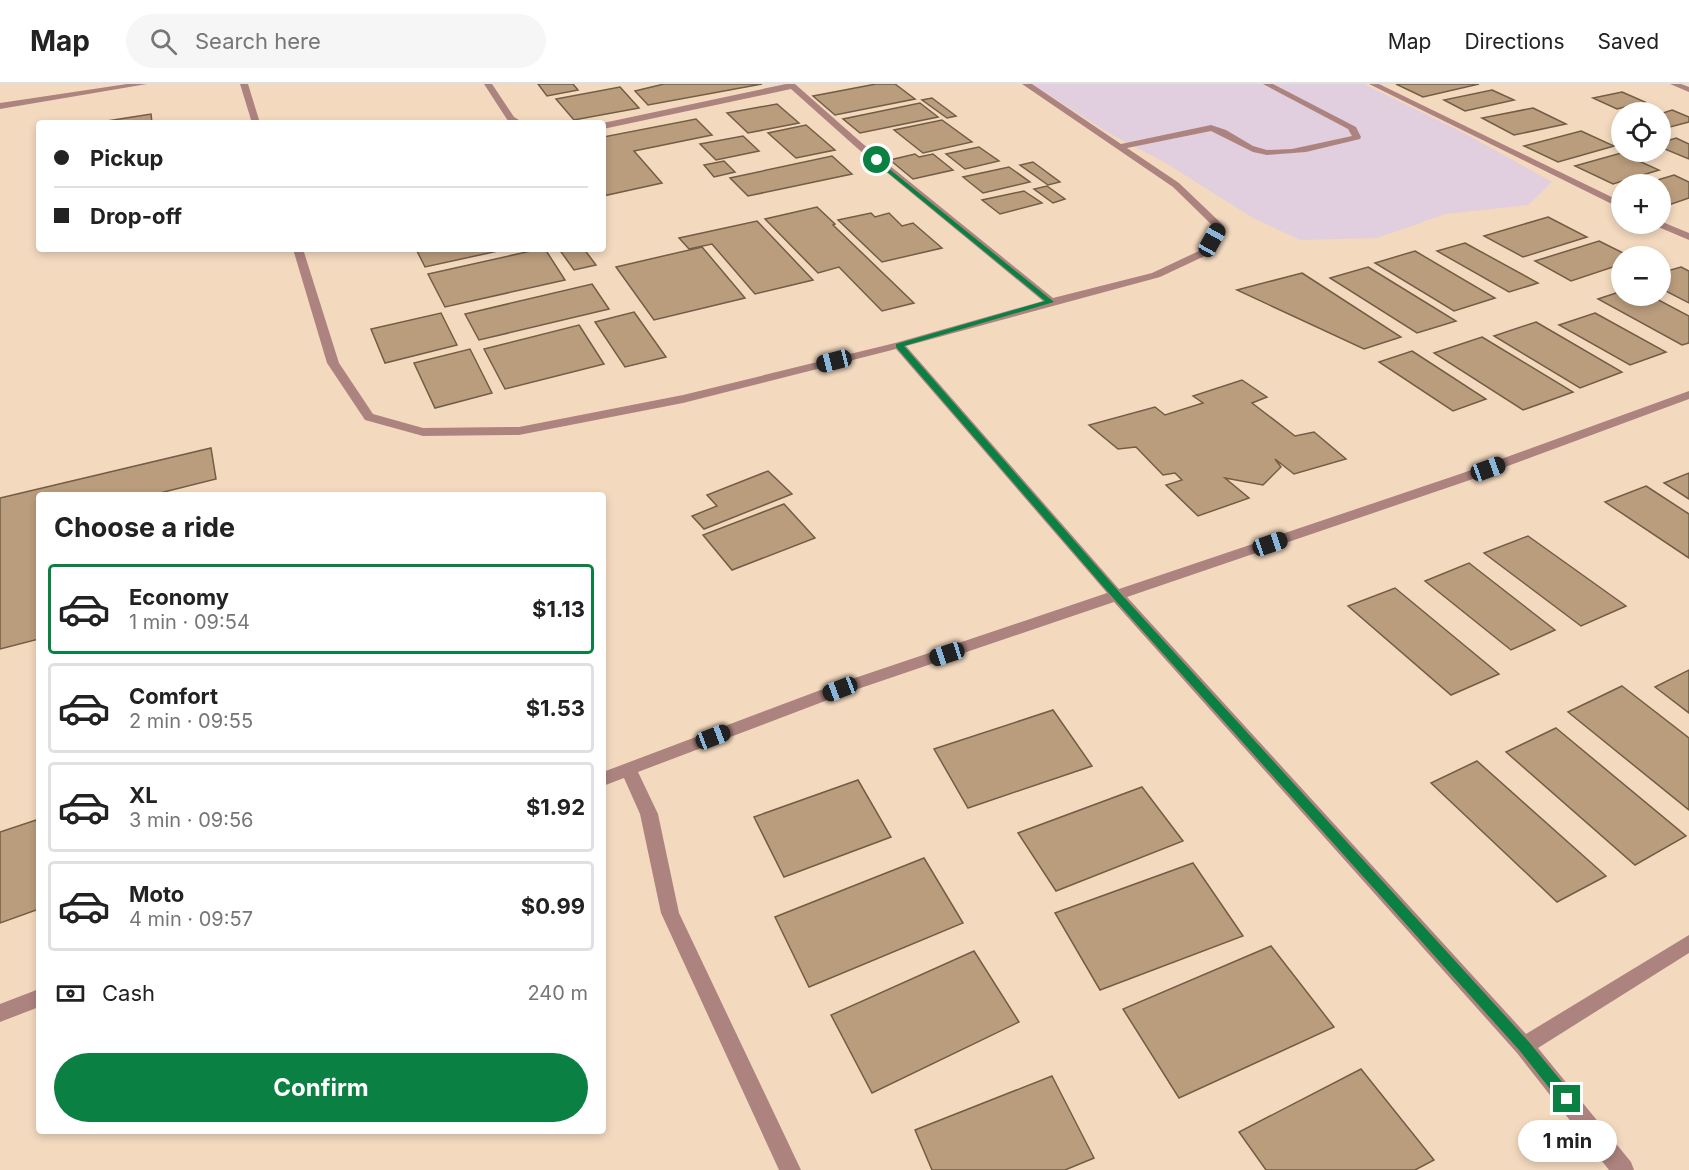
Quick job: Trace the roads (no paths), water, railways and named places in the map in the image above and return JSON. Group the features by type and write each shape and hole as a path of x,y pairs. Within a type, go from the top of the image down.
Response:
{"street":[{"path":"0,106 142,84"},
{"path":"244,84 255,120"},
{"path":"488,84 513,120"},
{"path":"299,252 333,363 369,417 423,432 519,430 683,399 899,345 1156,275 1205,252 1219,227 1176,185 1026,84"},
{"path":"1120,147 1211,128 1223,130 1256,150 1276,154 1357,137 1352,127 1267,84"},
{"path":"1373,84 1611,201"},
{"path":"1674,84 1689,90"},
{"path":"606,125 791,85 860,146 1051,302"},
{"path":"1671,229 1689,237"},
{"path":"899,345 1118,597 1524,1046 1623,1170"},
{"path":"606,778 840,689 1118,597 1465,477 1689,394"},
{"path":"628,769 649,814 670,913 790,1170"},
{"path":"1524,1046 1689,943"},
{"path":"0,1013 36,999"}]}
